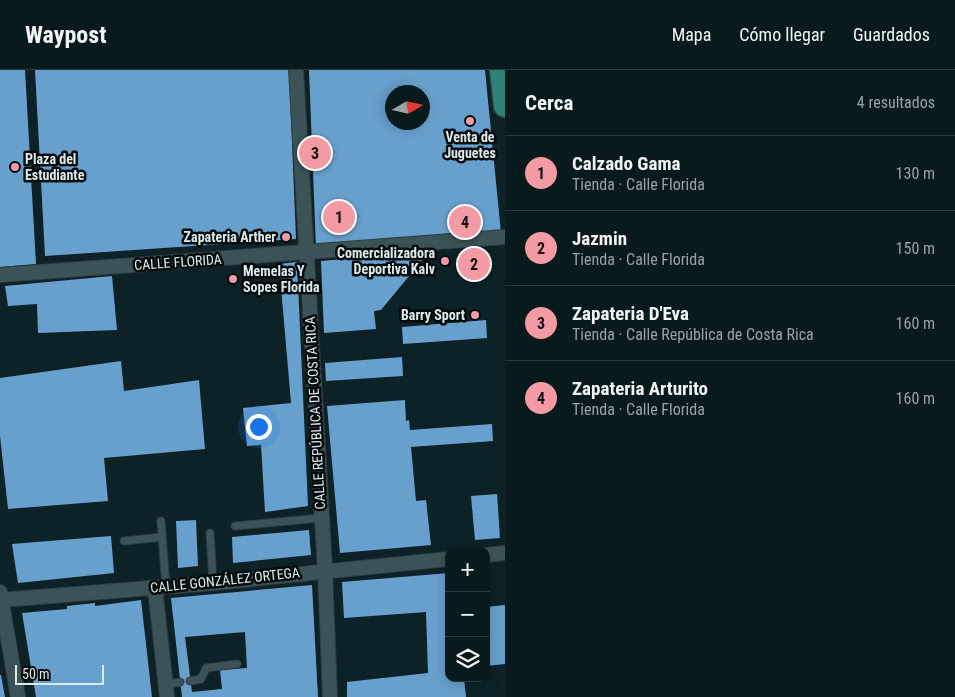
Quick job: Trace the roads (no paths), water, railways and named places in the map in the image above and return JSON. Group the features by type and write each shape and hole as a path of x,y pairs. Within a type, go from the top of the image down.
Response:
{"main road":[{"path":"501,70 505,106"}],"street":[{"name":"CALLE REPÚBLICA DE COSTA RICA","path":"296,70 305,252 325,570 330,697"},
{"name":"CALLE FLORIDA","path":"0,275 505,237"},
{"path":"490,555 505,553"},
{"name":"CALLE GONZÁLEZ ORTEGA","path":"1,596 213,583 445,558"},
{"path":"161,587 166,691"},
{"path":"1,596 18,697"}],"lane":[{"path":"235,526 321,518"},
{"path":"161,521 161,587"},
{"path":"210,533 213,583"},
{"path":"124,541 162,537"},
{"path":"190,681 201,679 206,668 237,664"},
{"path":"166,691 180,682"}],"place":[{"name":"Venta de Juguetes","path":"470,121"},
{"name":"Zapateria D'Eva","path":"315,153"},
{"name":"Plaza del Estudiante","path":"15,167"},
{"name":"Calzado Gama","path":"339,217"},
{"name":"Zapateria Arturito","path":"465,222"},
{"name":"Zapateria Arther","path":"286,237"},
{"name":"Comercializadora Deportiva Kalv","path":"445,261"},
{"name":"Jazmin","path":"474,264"},
{"name":"Memelas Y Sopes Florida","path":"233,279"},
{"name":"Barry Sport","path":"475,315"}]}
